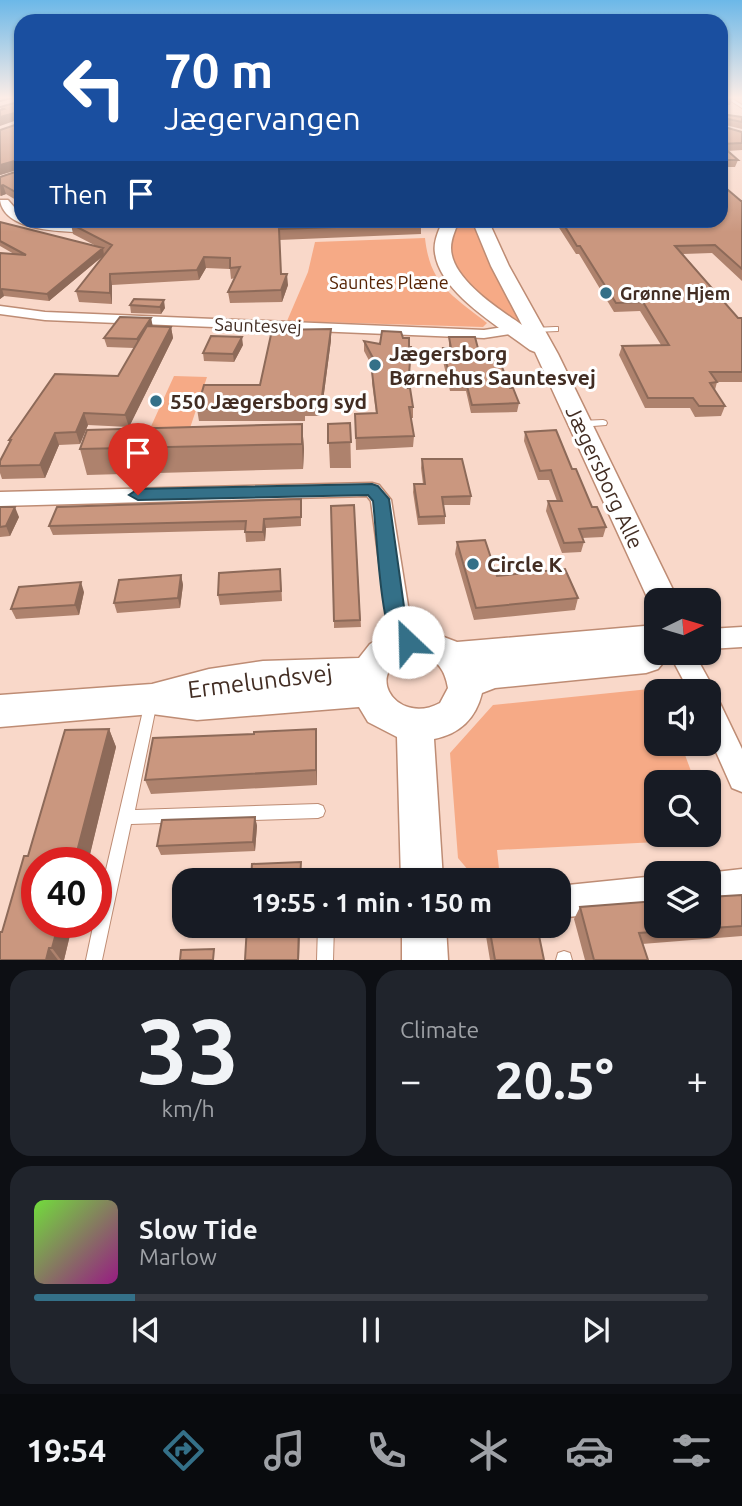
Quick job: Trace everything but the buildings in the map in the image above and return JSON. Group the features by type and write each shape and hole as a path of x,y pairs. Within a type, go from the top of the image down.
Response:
{"street":[{"path":"68,228 108,228"},
{"name":"Jægersborg Alle","path":"449,228 443,246 449,270 469,293 525,329 547,354 592,424 658,588"},
{"name":"Jægersborg Alle","path":"483,228 525,329"},
{"name":"Sauntesvej","path":"0,310 45,316 484,334 525,329"},
{"path":"0,499 372,489 381,499 396,621 402,643"},
{"path":"721,638 742,636"},
{"path":"460,669 644,640"},
{"path":"460,669 464,698 453,714 438,722 415,725 396,721 376,706 369,682 382,652 402,643 432,644 460,669 495,674 644,659"},
{"name":"Ermelundsvej","path":"0,711 152,699 197,705 369,682"},
{"path":"415,725 421,868"},
{"path":"721,733 742,779"},
{"path":"721,887 742,885"},
{"path":"571,901 644,893"},
{"path":"424,938 425,960"}],"lane":[{"path":"525,329 555,329"},
{"path":"94,960 152,699"},
{"path":"125,817 318,811"},
{"path":"325,960 326,938"}],"green space":[{"path":"454,228 479,228 519,322 466,285 448,256"},
{"name":"Sauntes Plæne","path":"425,238 432,267 438,278 453,296 487,323 483,327 287,321 308,272 315,242"},
{"path":"174,376 207,377 189,431 148,433"},
{"path":"644,690 644,756 685,756 691,770 644,770 644,843 497,850 499,868 466,868 458,858 450,753 493,705"}],"place":[{"name":"Grønne Hjem","path":"606,293"},
{"name":"Jægersborg Børnehus Sauntesvej","path":"375,365"},
{"name":"550 Jægersborg syd","path":"156,401"},
{"name":"Circle K","path":"473,564"}],"route":[{"path":"138,495 372,489 381,499 396,621 402,643 408,642"}]}
